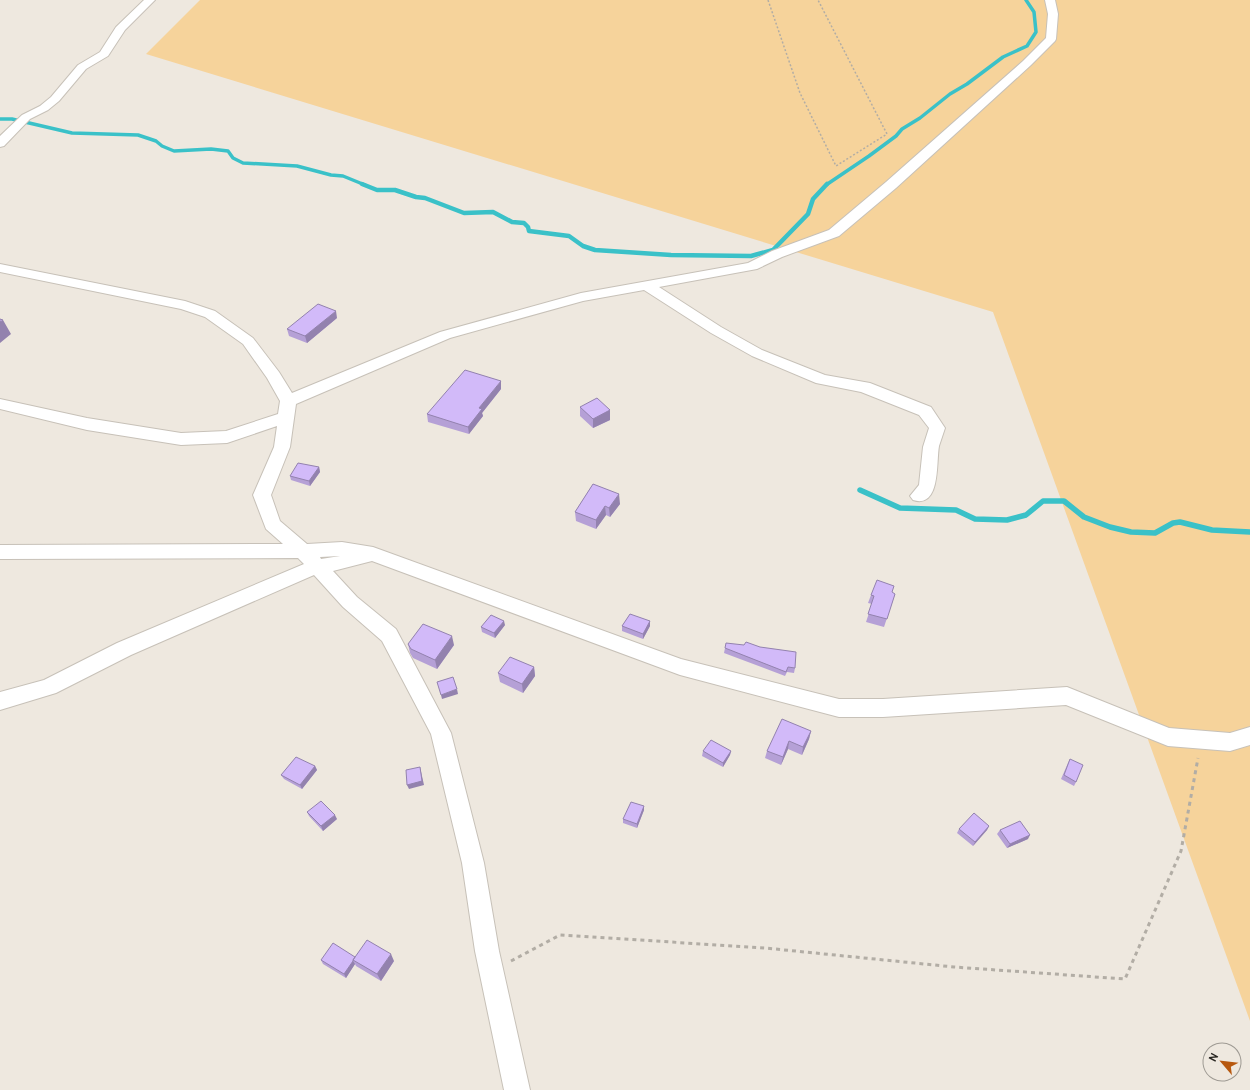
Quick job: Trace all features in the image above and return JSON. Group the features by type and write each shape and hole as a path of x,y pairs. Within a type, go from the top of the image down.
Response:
{"street":[{"path":"0,143 26,118 44,108 55,99 82,67 104,54 111,41 119,34 120,29 150,0"},
{"path":"0,404 87,424 181,439 227,437 445,335 581,297 752,266 777,254 834,233 891,185 1027,63 1051,39 1053,14 1050,0"},
{"path":"0,268 50,277 144,298 160,299 185,305 210,314 248,341 274,376 287,409 282,447 262,495 272,524 303,551 350,602 389,635 442,733 473,862 491,971 517,1090"},
{"path":"646,285 716,330 757,353 822,380 864,387 925,411 937,428 931,447 927,487 919,496"},
{"path":"0,552 303,551 342,549 373,554 680,667 839,708 883,708 1067,696 1168,737 1230,742 1250,736"},
{"path":"0,701 49,687 124,649 317,566 336,564 373,554"}],"path":[{"path":"768,0 800,93 836,166 887,134 818,0"},
{"path":"491,971 560,935 765,948 954,967 1125,979 1181,851 1201,740"}],"shaded area":[{"path":"200,0 1250,0 1250,1021 993,312 146,54"}],"building":[{"path":"318,304 336,311 305,336 287,329"},
{"path":"465,370 501,381 479,408 482,409 468,427 427,414"},
{"path":"597,398 610,410 593,419 580,407"},
{"path":"298,463 319,467 309,481 290,476"},
{"path":"593,484 619,494 609,508 605,506 596,520 575,512"},
{"path":"877,580 894,586 892,592 895,594 887,619 868,614 874,596 871,595"},
{"path":"630,614 650,621 643,634 622,626"},
{"path":"491,615 504,621 494,633 481,627"},
{"path":"423,624 452,636 435,660 411,649 408,644"},
{"path":"746,642 760,647 796,652 795,668 788,667 786,672 725,648 726,643 744,645"},
{"path":"510,657 534,667 522,684 498,673"},
{"path":"453,677 457,689 441,695 437,682"},
{"path":"782,719 811,731 803,747 789,741 783,757 767,751"},
{"path":"711,740 731,751 723,763 703,751"},
{"path":"296,757 315,766 300,785 281,775"},
{"path":"1070,759 1083,765 1076,782 1064,775"},
{"path":"420,767 422,781 407,785 406,770"},
{"path":"321,801 335,815 321,826 307,812"},
{"path":"631,802 644,806 637,824 623,819"},
{"path":"974,813 989,826 975,842 959,829"},
{"path":"1020,821 1030,835 1010,844 1000,830"},
{"path":"367,940 391,954 377,974 353,960"},
{"path":"333,943 355,957 344,974 321,960"}],"waterway":[{"path":"826,185 869,156 896,136 902,129 920,118 950,94 967,84 1003,57 1027,46 1036,32 1034,12 1026,0"},
{"path":"0,119 12,119 72,133 138,135 156,141 162,146 174,151 211,149 228,151 233,158 243,163 297,166 331,175 343,176 365,185"},
{"path":"362,184 377,190 395,190 416,197 425,198 464,213 493,212 512,222 524,223 528,227 529,231 569,236 583,246 595,250 671,255 751,256 773,250 808,214 813,199 826,185"},
{"path":"860,490 900,508 956,510 975,519 1007,520 1026,515 1043,501 1064,501 1084,517 1110,527 1131,532 1155,533 1173,523 1180,522 1212,530 1250,532"}]}
